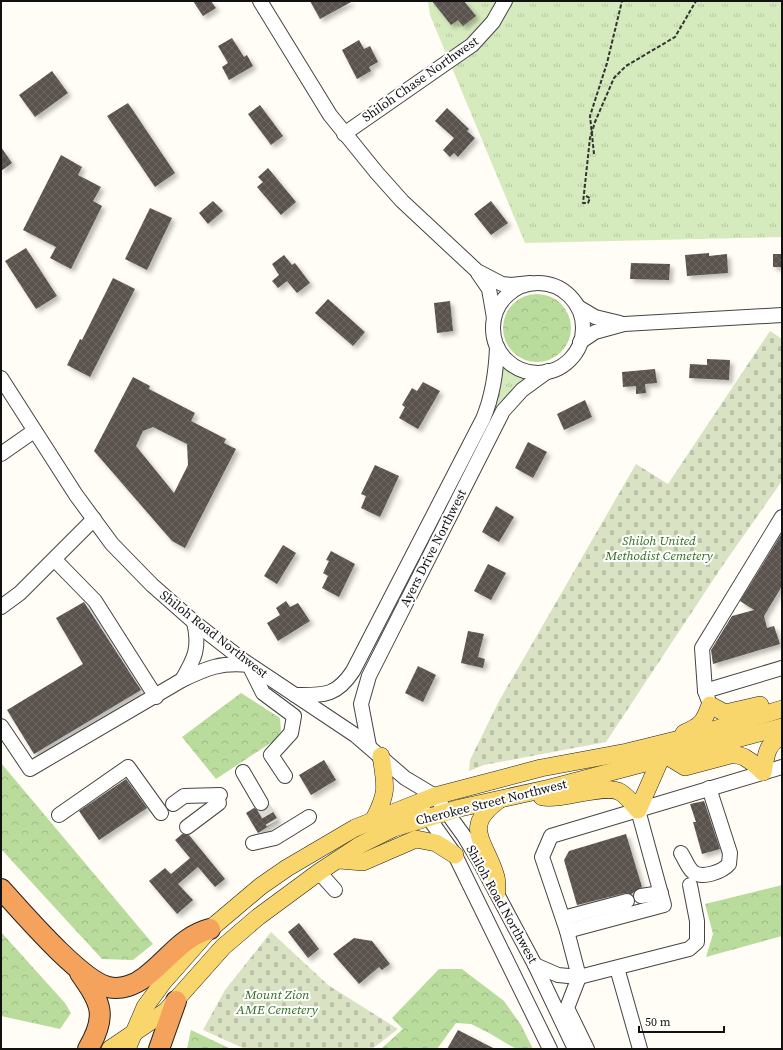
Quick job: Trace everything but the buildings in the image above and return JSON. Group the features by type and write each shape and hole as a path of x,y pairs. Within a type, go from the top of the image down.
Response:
{"highway":[{"path":"1,889 74,964 107,987 128,986 143,978 156,969 186,939 196,932 210,929"},
{"path":"74,964 93,992 99,1004 99,1025 88,1049"},
{"path":"159,1049 176,1001"}],"main road":[{"path":"708,698 725,713 782,699"},
{"path":"527,793 544,798 572,796 606,789 615,790 621,793 638,810 660,753 697,728 706,719 708,698"},
{"name":"Cherokee Street Northwest","path":"130,1041 145,1008 164,982 210,929 261,886 287,868 355,828 434,796 541,768 660,753 700,734 782,709"},
{"name":"Cherokee Street Northwest","path":"130,1041 166,1011 229,942 258,917 319,872 360,845 394,828 446,812 527,793 660,753 782,727"},
{"path":"763,772 767,750 775,739 782,736"},
{"path":"373,821 382,804 385,792 375,751"},
{"path":"660,753 685,767 734,754 744,757 754,763 763,772"},
{"path":"497,892 496,877 478,834 483,815 486,810 501,799"},
{"path":"339,860 363,862 416,838 436,843 454,855"},
{"path":"110,1049 130,1041"}],"street":[{"path":"260,1 299,68 344,134 402,200 477,271 489,289 494,318 493,328 497,347 510,362 518,368 530,372 548,371 566,362 575,353 583,330 582,318 572,298 553,285 542,283 502,284 477,271"},
{"name":"Shiloh Chase Northwest","path":"344,134 472,45 493,22 505,1"},
{"path":"494,318 502,300 510,292 519,286 530,283"},
{"path":"578,308 595,317 624,324"},
{"path":"580,342 595,332 624,324 782,315"},
{"name":"Ayers Drive Northwest","path":"295,695 319,695 333,692 341,686 353,671 485,413 494,387 497,347"},
{"name":"Ayers Drive Northwest","path":"375,751 361,704 369,676 503,411 522,390 548,371"},
{"name":"Shiloh Road Northwest","path":"1,378 34,431 112,544 152,585 194,622 249,665 375,751 405,778 434,796 464,836 497,892 535,965 575,1049"},
{"path":"1,454 34,431"},
{"path":"782,518 702,648 708,698 782,668"},
{"path":"1,607 20,593 55,560 94,519"},
{"path":"55,560 95,601 156,696"},
{"path":"182,680 196,656 197,640 194,622"},
{"path":"1,726 30,769 182,680 214,666 230,663 249,665 263,693 294,716 291,732 271,755 285,776"},
{"path":"60,816 128,767 161,813"},
{"path":"587,1049 567,1008 579,977 565,925 542,857 551,836 782,767"},
{"path":"243,772 253,790 258,805"},
{"name":"Shiloh Road Northwest","path":"405,778 418,803 454,855 550,1049"},
{"path":"681,853 692,871 699,875 720,870 729,864 730,854 709,788"},
{"path":"173,804 184,796 219,799 187,827"},
{"path":"565,925 664,905 638,810"},
{"path":"253,843 274,831 309,817"},
{"path":"319,872 335,890"},
{"path":"535,965 558,976 579,977 689,949 697,942 697,921 690,885"},
{"path":"641,896 661,893"},
{"path":"565,925 627,901"},
{"path":"617,968 640,1049"}],"path":[{"path":"594,154 590,116 607,64 622,1"},
{"path":"586,196 590,198 588,203 583,203 591,135 614,78 626,66 675,37 696,1"}],"green space":[{"path":"428,1 782,1 782,237 525,243 430,15"},
{"path":"537,294 550,297 561,304 568,315 571,328 568,341 561,352 550,359 537,362 524,359 513,352 506,341 503,328 506,315 513,304 524,297"},
{"name":"Shiloh United Methodist Cemetery","path":"770,331 782,339 782,481 723,565 606,742 484,765 469,771 470,760 499,701 636,464 668,484"},
{"path":"501,361 516,372 532,377 526,381 375,649 373,647 497,399 501,384"},
{"path":"241,693 280,718 281,731 275,740 216,779 182,737"},
{"path":"1,763 153,944 133,960 102,959 1,849"},
{"path":"782,885 782,936 706,957 713,934 705,904"},
{"path":"1,932 65,1003 71,1013 60,1029 1,1016"},
{"name":"Mount Zion AME Cemetery","path":"271,932 328,985 398,1029 372,1049 245,1049 203,1030 225,990"},
{"path":"439,969 462,969 504,1001 521,1025 533,1049 516,1049 471,1024 456,1023 437,1049 381,1049 403,1029 392,1018"},
{"path":"191,1030 231,1049 187,1049"}],"tunnel":[{"path":"261,803 273,823"}]}
